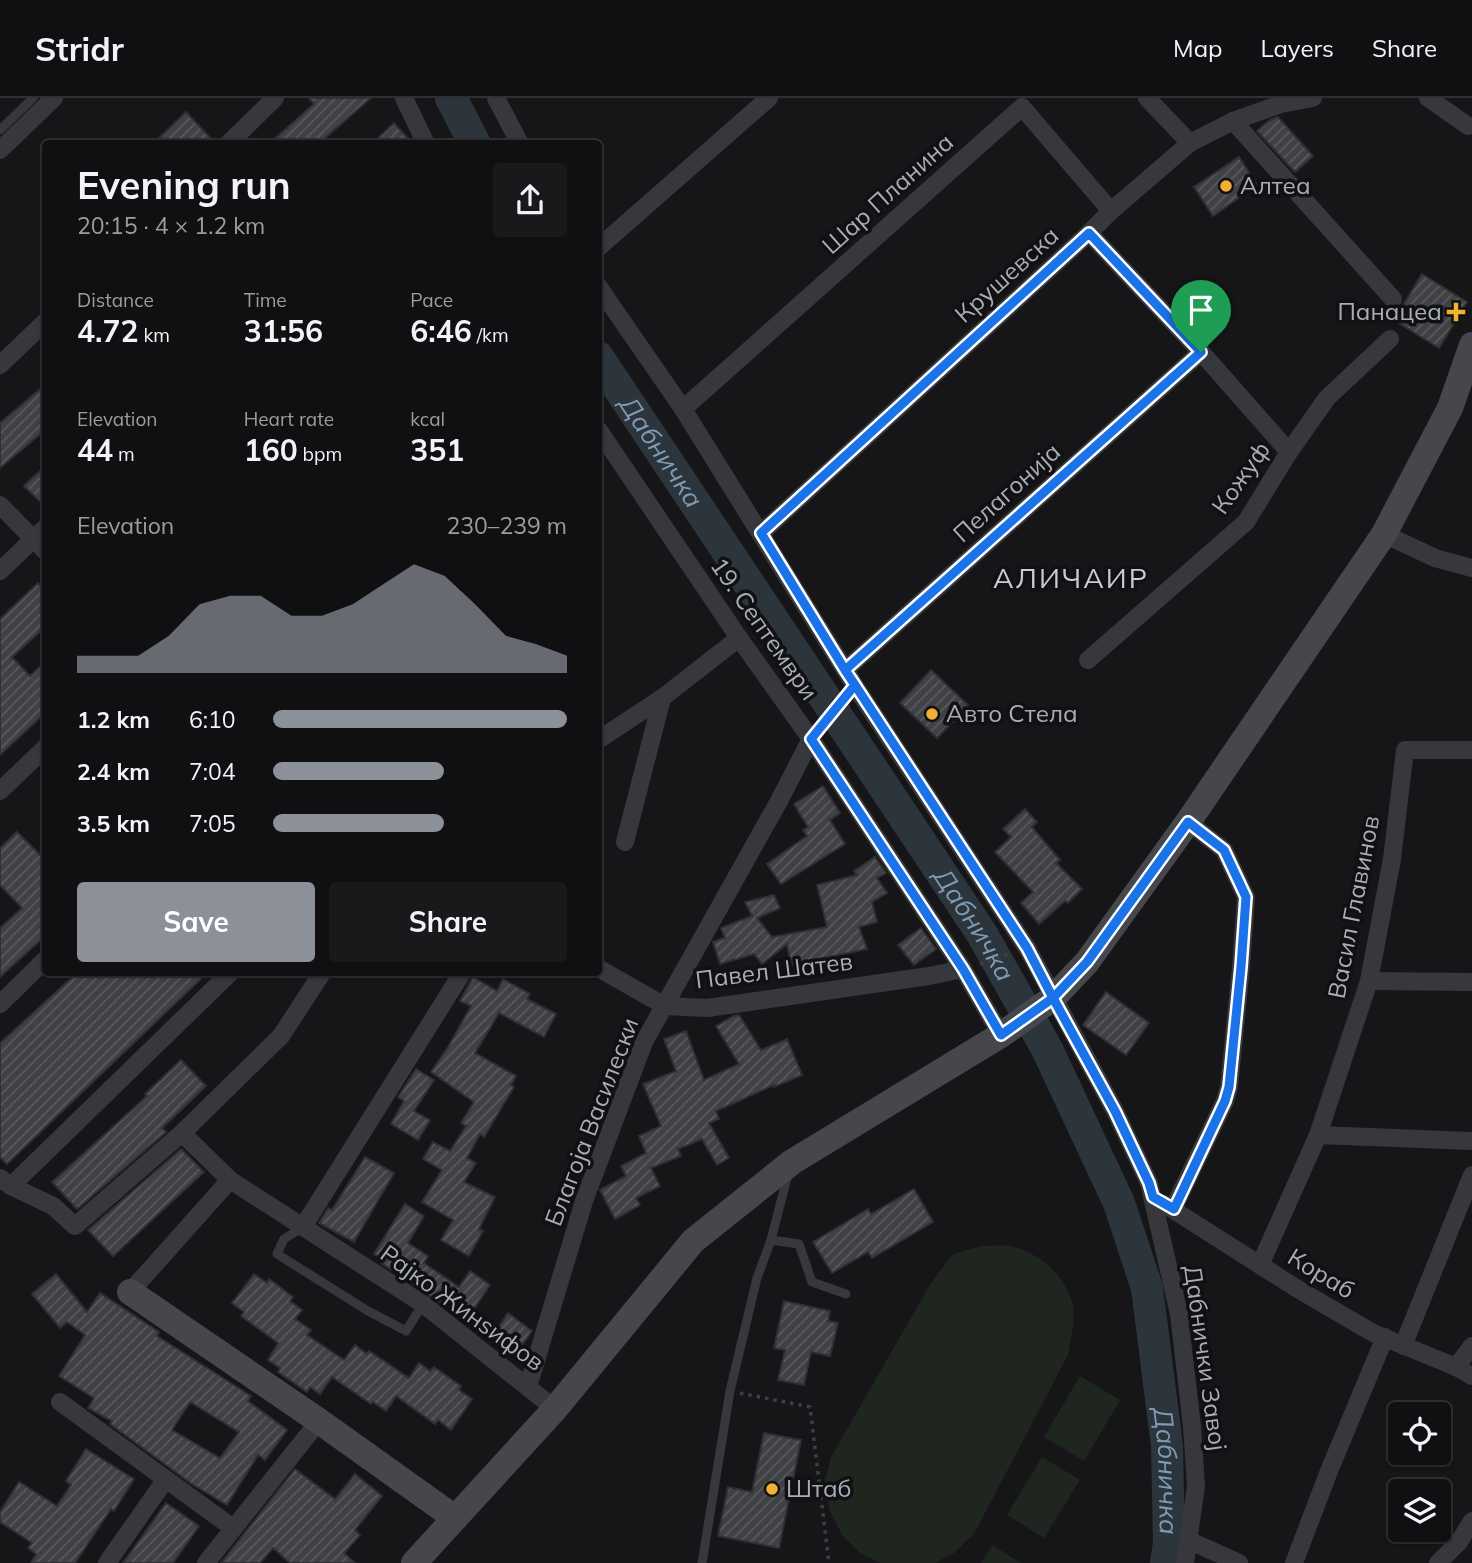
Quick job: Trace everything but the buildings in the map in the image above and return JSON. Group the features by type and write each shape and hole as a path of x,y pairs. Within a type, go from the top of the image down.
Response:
{"main road":[{"path":"414,1563 555,1409 693,1241 792,1162 1001,1035 1053,998 1087,962 1188,822 1384,534 1450,408 1472,345"},
{"path":"130,1292 455,1518"}],"street":[{"path":"0,150 54,98"},
{"path":"232,140 275,98"},
{"path":"404,98 424,140"},
{"path":"602,244 769,98"},
{"path":"1147,98 1189,143"},
{"name":"Крушевска","path":"761,533 1111,211 1189,143 1233,121 1281,104 1313,98"},
{"path":"1429,98 1468,126"},
{"path":"504,102 518,140"},
{"name":"Шар Планина","path":"683,409 1022,107 1111,211"},
{"path":"1233,121 1393,299"},
{"path":"1089,233 1201,352 1289,452"},
{"name":"Дабнички Завој","path":"602,292 683,409 845,670 1027,948 1115,1111 1149,1183 1179,1314 1192,1426 1196,1486 1185,1563"},
{"path":"0,365 42,325"},
{"name":"Кожуф","path":"1088,660 1247,522 1289,452 1327,398 1390,339"},
{"name":"Пелагонија","path":"845,670 1201,352"},
{"name":"19. Септември","path":"602,435 739,638 811,739 963,969 1001,1035"},
{"path":"0,505 41,540 0,571"},
{"path":"1384,534 1435,558 1472,568"},
{"path":"602,737 662,698 739,638"},
{"path":"625,842 662,698"},
{"name":"Благоја Василески","path":"528,1387 584,1201 644,1042 811,739"},
{"name":"Васил Главинов","path":"1260,1265 1318,1135 1369,981 1392,859 1405,750 1472,750"},
{"path":"0,791 42,751"},
{"path":"1174,1209 1225,1101 1229,1087 1246,897 1224,850 1188,822"},
{"path":"0,1004 42,963"},
{"name":"Павел Шатев","path":"602,970 665,1006 707,1008 963,969"},
{"path":"227,976 5,1182 53,1206 75,1226 182,1133 281,1035 320,976"},
{"path":"303,1227 461,976"},
{"path":"1369,981 1472,982"},
{"name":"Рајко Жинѕифов","path":"182,1133 230,1180 423,1304 555,1409"},
{"path":"1318,1135 1472,1141"},
{"path":"1403,1346 1472,1175"},
{"path":"130,1292 230,1180"},
{"name":"Кораб","path":"1153,1197 1373,1334 1464,1371"},
{"path":"1294,1563 1328,1471 1385,1337"},
{"path":"1464,1371 1472,1346"},
{"path":"60,1402 233,1528"},
{"path":"206,1563 319,1421"},
{"path":"107,1563 166,1479"},
{"path":"1438,1563 1459,1542 1472,1521"},
{"path":"1188,1540 1239,1563"}],"lane":[{"path":"0,130 33,98"},
{"path":"702,1563 730,1391 757,1278 771,1240 792,1162"},
{"path":"303,1227 284,1239 277,1254 368,1311 406,1331 423,1304"},
{"path":"771,1240 799,1244 812,1282 846,1294"}],"path":[{"path":"811,739 855,685"},
{"path":"963,969 1027,948"},
{"path":"730,1391 810,1407 829,1563"}],"shaded area":[{"path":"982,1246 1006,1246 1031,1253 1058,1276 1073,1307 1068,1355 974,1534 954,1553 935,1563 881,1563 860,1553 842,1535 829,1509 825,1481 831,1457 931,1283 953,1254"},
{"path":"1080,1376 1120,1400 1084,1461 1044,1437"},
{"path":"1042,1457 1080,1480 1044,1538 1007,1515"},
{"path":"992,1545 1021,1563 981,1563"}],"waterway":[{"name":"Дабничка","path":"451,98 473,140"},
{"name":"Дабничка","path":"602,363 982,934 1047,1049 1119,1203 1147,1288 1167,1446 1169,1543 1166,1563"}],"place":[{"name":"Алтеа","path":"1226,186"},
{"name":"Панацеа","path":"1456,312"},
{"name":"Авто Стела","path":"932,714"},
{"name":"Штаб","path":"772,1489"}],"district":[{"name":"АЛИЧАИР","path":"1071,578"}],"route":[{"path":"1201,352 845,670 855,685 811,739 963,969 1001,1035 1053,998 1115,1111 1153,1197 1174,1209 1225,1101 1229,1087 1246,897 1224,850 1188,822 1087,962 1053,998 1027,948 855,685 845,670 761,533 1089,233 1201,352"}]}
